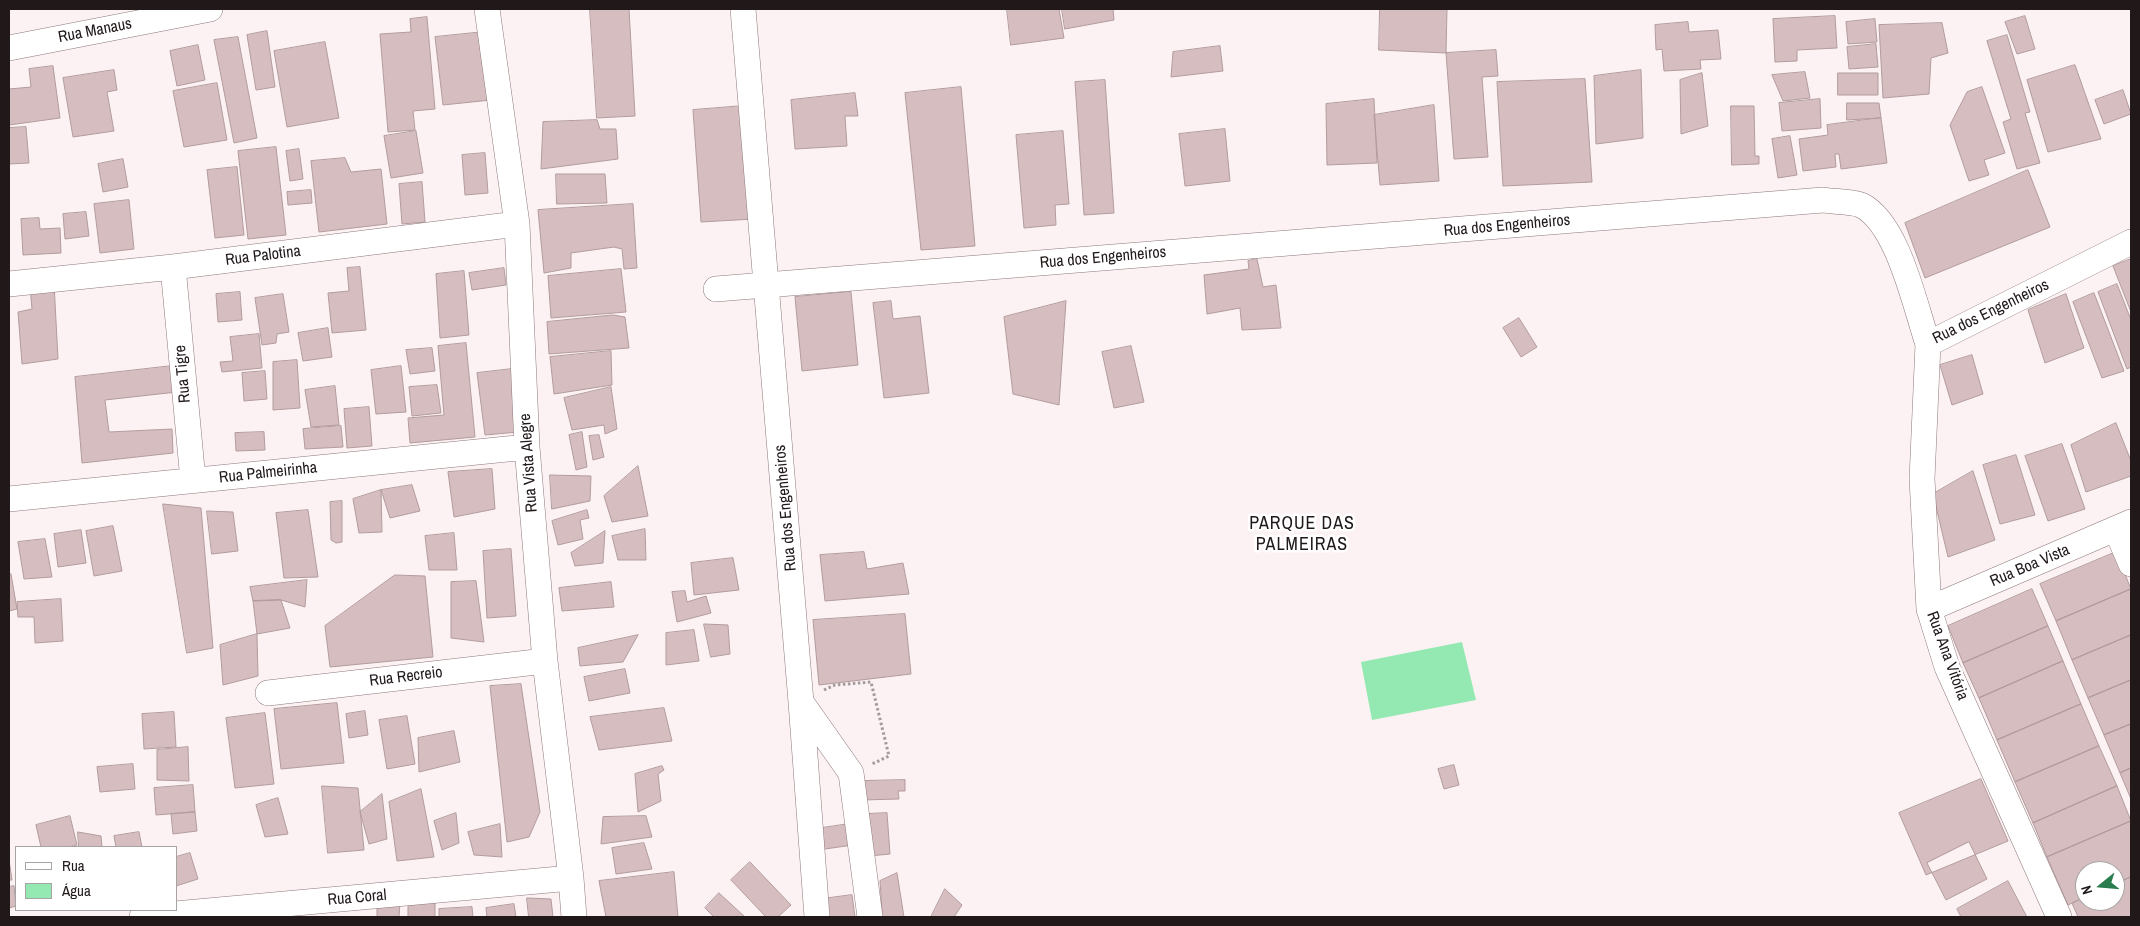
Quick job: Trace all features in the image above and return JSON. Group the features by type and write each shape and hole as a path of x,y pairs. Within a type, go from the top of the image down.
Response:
{"street":[{"name":"Rua Manaus","path":"9,48 210,9"},
{"name":"Rua Vista Alegre","path":"487,9 517,224 527,447 545,661 574,917"},
{"name":"Rua dos Engenheiros","path":"743,9 801,702 817,917"},
{"name":"Rua dos Engenheiros","path":"716,289 1823,200 1860,204 1883,223 1894,242 1928,344 2131,242"},
{"name":"Rua Palotina","path":"9,284 173,267 517,224"},
{"name":"Rua Tigre","path":"173,267 193,480"},
{"name":"Rua Ana Vitória","path":"1928,344 1922,479 1928,609 1947,667 2059,917"},
{"name":"Rua Palmeirinha","path":"9,499 527,447"},
{"path":"2124,526 2131,564"},
{"name":"Rua Boa Vista","path":"1928,609 2124,526"},
{"name":"Rua Recreio","path":"268,693 545,661"},
{"path":"801,702 851,773 870,917"},
{"name":"Rua Coral","path":"142,917 571,878"}],"path":[{"path":"801,702 835,685 872,682 888,756 851,773"}],"water":[{"path":"1462,642 1476,700 1372,720 1361,662"}],"building":[{"path":"590,9 629,9 635,116 597,118"},
{"path":"1007,9 1059,9 1064,38 1011,45"},
{"path":"1062,9 1113,9 1114,20 1065,29"},
{"path":"1380,9 1447,9 1446,53 1379,50"},
{"path":"1835,16 1837,48 1797,50 1797,61 1775,62 1773,19"},
{"path":"2025,16 2035,49 2017,54 2005,22"},
{"path":"427,17 435,109 413,111 415,130 388,132 380,34 411,32 410,19"},
{"path":"1875,19 1877,42 1848,44 1846,22"},
{"path":"1688,22 1689,32 1718,30 1721,59 1700,60 1701,69 1664,71 1662,49 1656,50 1655,25"},
{"path":"1942,23 1948,53 1931,58 1929,94 1883,98 1879,25"},
{"path":"267,31 275,87 256,90 247,35"},
{"path":"484,32 491,100 443,105 435,37"},
{"path":"2007,35 2030,112 2025,113 2040,163 2017,169 2003,122 2011,119 1987,41"},
{"path":"238,37 257,138 234,143 214,40"},
{"path":"325,42 339,118 287,127 274,51"},
{"path":"1876,44 1878,67 1849,69 1847,47"},
{"path":"198,45 205,80 177,86 170,51"},
{"path":"1220,46 1223,71 1171,77 1173,52"},
{"path":"1496,50 1498,76 1482,77 1488,157 1454,159 1446,53"},
{"path":"2075,65 2101,139 2048,152 2027,80"},
{"path":"53,66 60,118 9,125 9,89 31,87 29,69"},
{"path":"114,70 117,90 107,92 114,131 73,137 63,78"},
{"path":"1641,70 1643,138 1596,144 1594,76"},
{"path":"1805,72 1810,98 1783,101 1772,75"},
{"path":"1702,73 1708,126 1681,134 1680,80"},
{"path":"1838,73 1878,73 1878,95 1838,95"},
{"path":"1585,79 1592,182 1503,186 1497,82"},
{"path":"1105,80 1114,213 1084,215 1075,82"},
{"path":"217,83 227,140 184,147 173,91"},
{"path":"961,87 975,246 921,250 905,93"},
{"path":"1982,87 2005,153 1984,160 1989,175 1969,181 1950,125 1967,92"},
{"path":"2123,90 2131,114 2104,124 2095,100"},
{"path":"855,93 858,116 845,116 847,146 795,149 791,100"},
{"path":"1374,99 1377,163 1327,165 1326,104"},
{"path":"1820,99 1821,128 1782,131 1779,103"},
{"path":"1847,103 1879,103 1881,118 1847,120"},
{"path":"1434,105 1439,181 1380,185 1374,115"},
{"path":"743,106 754,219 701,222 693,110"},
{"path":"1731,106 1754,106 1755,156 1759,156 1759,164 1732,165"},
{"path":"1881,118 1887,163 1841,169 1839,154 1835,154 1836,167 1803,171 1799,139 1828,135 1827,125"},
{"path":"597,120 600,129 616,129 618,159 541,169 543,122"},
{"path":"26,127 29,163 9,164 9,128"},
{"path":"1225,129 1230,181 1185,186 1179,134"},
{"path":"416,131 423,173 391,178 384,136"},
{"path":"1063,131 1069,204 1055,205 1056,225 1024,228 1016,135"},
{"path":"1790,136 1797,175 1778,178 1772,139"},
{"path":"276,147 286,235 248,239 238,151"},
{"path":"299,149 303,179 290,181 286,151"},
{"path":"485,153 488,193 465,195 462,155"},
{"path":"345,158 351,172 381,169 387,224 319,232 311,161"},
{"path":"123,159 128,187 103,192 98,164"},
{"path":"237,167 244,235 215,238 207,170"},
{"path":"2028,170 2050,227 1925,278 1905,223"},
{"path":"556,174 605,174 607,203 557,204"},
{"path":"422,182 425,222 402,224 399,184"},
{"path":"311,190 312,203 288,205 287,192"},
{"path":"129,200 134,249 100,253 94,204"},
{"path":"633,204 637,268 624,269 622,249 614,247 571,253 571,268 544,273 538,210"},
{"path":"86,212 89,236 65,239 63,214"},
{"path":"39,218 40,229 60,228 61,253 23,255 21,219"},
{"path":"1257,259 1263,287 1276,285 1281,328 1242,330 1240,308 1207,314 1204,275 1249,269 1248,261"},
{"path":"2131,259 2131,312 2113,266"},
{"path":"360,267 366,330 332,333 328,293 349,291 347,268"},
{"path":"504,268 506,285 472,290 469,273"},
{"path":"621,269 626,312 551,318 548,276"},
{"path":"464,271 469,335 440,338 436,274"},
{"path":"54,283 58,359 22,364 18,312 32,309 30,287"},
{"path":"2117,284 2131,320 2131,367 2127,369 2098,292"},
{"path":"240,292 242,320 218,322 216,294"},
{"path":"851,292 858,365 802,371 795,297"},
{"path":"2094,293 2124,371 2102,378 2073,302"},
{"path":"283,294 289,332 277,334 276,343 262,345 255,298"},
{"path":"2066,294 2084,348 2045,363 2028,310"},
{"path":"891,301 893,319 920,316 929,393 884,398 873,303"},
{"path":"1066,301 1059,405 1013,394 1004,317"},
{"path":"613,315 625,317 629,348 549,354 547,322"},
{"path":"1519,318 1537,347 1521,357 1503,328"},
{"path":"328,328 332,357 303,361 298,333"},
{"path":"259,334 262,368 222,372 220,362 233,361 230,337"},
{"path":"466,343 475,437 410,443 408,418 444,415 438,346"},
{"path":"1131,346 1144,402 1114,408 1102,352"},
{"path":"432,348 435,371 410,374 406,350"},
{"path":"611,351 612,385 554,394 550,357"},
{"path":"1972,355 1983,394 1952,405 1940,365"},
{"path":"297,360 300,408 273,410 273,362"},
{"path":"172,366 177,392 105,400 109,432 172,429 173,453 82,463 75,377"},
{"path":"401,366 406,412 376,414 371,370"},
{"path":"512,369 518,432 485,435 477,373"},
{"path":"265,371 267,399 244,401 242,373"},
{"path":"437,385 441,413 412,416 409,387"},
{"path":"335,386 339,425 311,427 305,390"},
{"path":"611,387 617,429 605,434 604,425 572,430 564,398"},
{"path":"369,407 372,446 347,448 344,409"},
{"path":"2116,423 2131,461 2131,476 2086,492 2071,445"},
{"path":"341,426 343,447 305,449 303,429"},
{"path":"264,432 265,450 236,451 235,433"},
{"path":"582,432 587,467 576,470 569,435"},
{"path":"599,435 604,457 593,460 589,436"},
{"path":"2062,444 2085,509 2048,521 2025,456"},
{"path":"2016,455 2035,515 2000,524 1983,465"},
{"path":"638,466 648,516 612,522 604,496"},
{"path":"492,469 495,509 454,517 448,472"},
{"path":"1973,471 1995,540 1948,557 1933,494"},
{"path":"550,475 591,476 590,501 552,509"},
{"path":"412,485 420,511 390,518 381,490"},
{"path":"381,490 382,532 359,533 353,499"},
{"path":"342,501 342,542 336,543 331,540 330,502"},
{"path":"163,504 201,508 213,648 187,653"},
{"path":"308,510 318,577 284,578 276,513"},
{"path":"587,510 589,518 580,520 583,539 558,545 552,521"},
{"path":"207,511 233,512 238,551 212,554"},
{"path":"113,526 122,571 94,576 86,531"},
{"path":"645,529 646,560 618,560 612,536"},
{"path":"81,530 86,563 58,567 54,534"},
{"path":"605,531 603,563 575,566 571,553"},
{"path":"454,533 457,570 429,570 425,536"},
{"path":"45,539 52,577 24,579 18,542"},
{"path":"511,549 516,616 487,618 483,551"},
{"path":"864,552 867,569 903,563 909,594 825,601 820,555"},
{"path":"2116,552 2131,589 2056,621 2040,584"},
{"path":"733,558 739,590 694,595 691,563"},
{"path":"11,574 17,609 9,611 9,575"},
{"path":"395,575 425,576 433,657 330,667 325,626"},
{"path":"307,580 305,607 281,600 253,601 250,587"},
{"path":"476,581 484,642 451,638 451,582"},
{"path":"611,582 614,607 562,611 559,588"},
{"path":"2032,589 2048,626 1963,663 1948,626"},
{"path":"2131,589 2131,635 2072,660 2056,621"},
{"path":"685,591 687,602 706,596 711,613 677,622 672,592"},
{"path":"61,599 63,641 35,643 34,617 18,617 17,602"},
{"path":"281,600 290,628 257,634 253,601"},
{"path":"905,614 911,674 819,685 813,620"},
{"path":"704,624 728,625 730,654 711,657"},
{"path":"2048,626 2063,661 1979,698 1963,663"},
{"path":"694,630 699,661 666,665 666,633"},
{"path":"257,634 258,676 223,685 220,645"},
{"path":"638,635 623,662 580,666 578,648"},
{"path":"2131,635 2131,680 2088,698 2072,660"},
{"path":"2063,661 2081,704 1997,740 1979,698"},
{"path":"625,669 630,693 589,701 584,677"},
{"path":"2131,680 2131,724 2104,735 2088,698"},
{"path":"521,684 540,812 529,837 507,842 490,686"},
{"path":"337,703 344,763 281,769 274,709"},
{"path":"2081,704 2099,746 2015,782 1997,740"},
{"path":"664,708 672,741 599,750 590,717"},
{"path":"365,711 368,735 349,738 346,714"},
{"path":"174,712 176,747 144,749 142,714"},
{"path":"265,713 274,784 235,788 226,718"},
{"path":"407,716 415,764 387,769 379,720"},
{"path":"2131,724 2131,768 2120,773 2104,735"},
{"path":"454,731 460,762 419,772 418,738"},
{"path":"2099,746 2117,786 2033,823 2015,782"},
{"path":"188,747 189,781 157,780 157,750"},
{"path":"133,764 135,789 100,792 97,767"},
{"path":"1454,765 1459,785 1444,789 1438,769"},
{"path":"662,766 664,770 658,774 661,801 638,812 635,774"},
{"path":"2131,768 2131,799 2120,773"},
{"path":"1981,779 2008,841 1926,875 1899,813"},
{"path":"905,780 905,791 898,791 899,799 862,800 862,781"},
{"path":"193,785 195,812 156,815 154,788"},
{"path":"322,786 358,788 364,850 328,853"},
{"path":"2117,786 2131,821 2047,857 2033,823"},
{"path":"421,789 434,857 397,861 389,802"},
{"path":"382,794 387,839 369,844 360,812"},
{"path":"278,798 288,834 265,837 256,805"},
{"path":"195,812 197,831 173,834 171,814"},
{"path":"456,813 459,843 442,850 434,821"},
{"path":"887,813 890,854 869,856 867,814"},
{"path":"70,816 77,845 41,846 36,825"},
{"path":"646,816 652,837 601,844 603,817"},
{"path":"2131,821 2131,877 2125,880 2125,861 2075,861 2075,902 2068,905 2047,857"},
{"path":"500,824 502,857 474,855 468,832"},
{"path":"849,824 853,845 818,850 815,829"},
{"path":"78,832 101,836 102,846 79,846"},
{"path":"139,832 142,846 116,846 114,836"},
{"path":"1969,842 1987,879 1946,900 1927,863"},
{"path":"644,843 652,869 616,874 612,848"},
{"path":"190,853 198,879 178,885 178,856"},
{"path":"9,860 12,880 9,880"},
{"path":"750,862 791,905 778,917 766,917 731,880"},
{"path":"674,872 678,917 606,917 599,881"},
{"path":"897,873 904,917 880,917 882,911 880,881"},
{"path":"2131,877 2131,917 2078,917 2075,911 2125,911 2125,880"},
{"path":"2008,881 2027,917 1961,917 1957,909"},
{"path":"14,886 15,906 9,908 9,887"},
{"path":"945,889 962,905 954,917 931,917"},
{"path":"719,893 745,917 714,917 705,908"},
{"path":"852,895 855,917 824,917 822,899"},
{"path":"527,898 551,899 553,917 529,917"},
{"path":"435,901 435,917 408,917 408,906"},
{"path":"400,903 399,917 377,917 377,908"},
{"path":"514,904 516,917 487,917 486,908"},
{"path":"472,907 473,917 439,917 439,909"}],"district":[{"name":"PARQUE DAS PALMEIRAS","path":"1302,534"}]}
